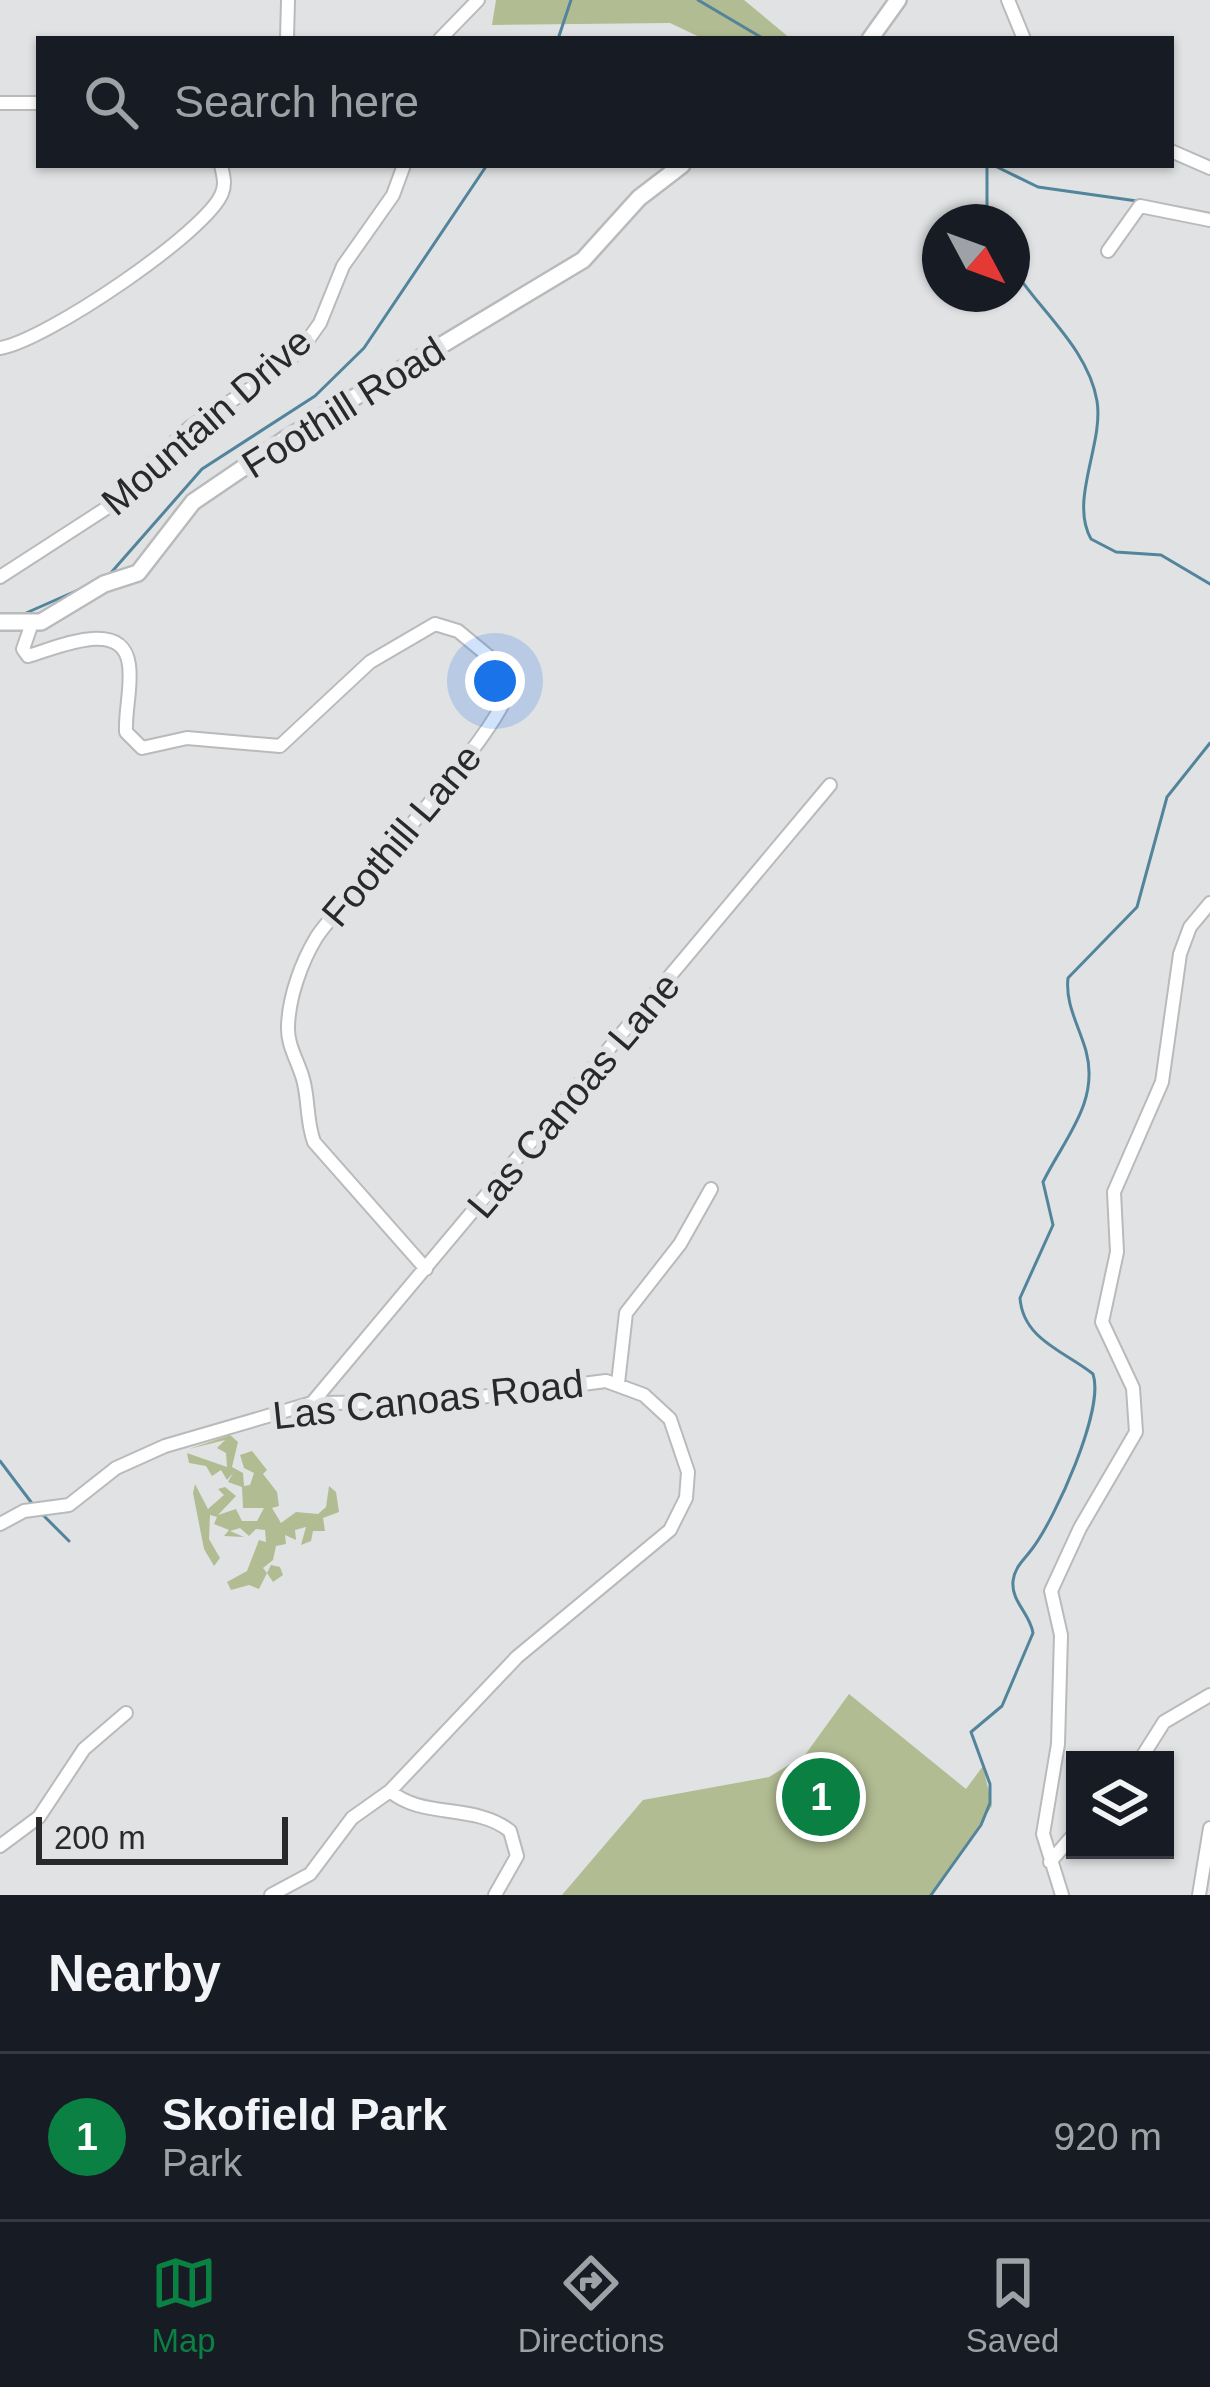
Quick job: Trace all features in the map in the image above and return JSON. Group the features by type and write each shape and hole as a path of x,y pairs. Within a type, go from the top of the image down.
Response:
{"main road":[{"path":"872,36 898,0"},
{"name":"Foothill Road","path":"0,622 32,623 138,573 194,502 287,438 583,260 639,198 678,168"}],"street":[{"path":"286,36 288,0"},
{"path":"443,36 478,0"},
{"path":"1008,0 1023,36"},
{"path":"0,103 36,103"},
{"path":"1174,152 1210,167"},
{"path":"0,348 40,335 129,278 218,202 224,180 222,168"},
{"name":"Mountain Drive","path":"0,577 105,509 180,435 272,375 303,347 320,323 343,266 392,195 403,168"},
{"path":"1108,251 1140,206 1210,220"},
{"name":"Foothill Lane","path":"32,623 23,649 28,656 93,638 122,649 130,668 126,732 142,748 187,738 280,746 370,662 435,624 458,631 513,678 511,692 474,749 317,937 290,1013 288,1036 304,1083 305,1117 314,1142 426,1269"},
{"name":"Las Canoas Lane","path":"312,1403 830,785"},
{"path":"1062,1895 1043,1826 1058,1744 1060,1635 1051,1592 1080,1528 1128,1451 1138,1422 1133,1388 1102,1322 1119,1235 1114,1192 1162,1082 1180,954 1190,927 1210,903"},
{"path":"618,1383 630,1305 680,1244 711,1189"},
{"name":"Las Canoas Road","path":"0,1524 24,1511 76,1502 116,1468 165,1446 312,1403 398,1405 591,1381 618,1383 644,1395 680,1437 688,1485 676,1522 646,1555 517,1657 390,1791 352,1818 310,1874 271,1895"},
{"path":"1146,1751 1164,1722 1210,1695"},
{"path":"0,1846 39,1817 84,1749 126,1713"},
{"path":"390,1791 400,1800 476,1813 507,1828 517,1843 518,1856 495,1895"},
{"path":"1199,1895 1210,1828"},
{"path":"1050,1862 1066,1843"}],"green space":[{"path":"496,0 744,0 787,36 698,36 670,23 492,25"},
{"path":"230,1435 238,1442 232,1467 243,1473 244,1486 250,1485 254,1473 244,1468 240,1455 252,1451 267,1470 263,1474 277,1492 279,1506 272,1508 281,1523 296,1512 318,1514 326,1507 329,1486 336,1492 339,1512 323,1518 325,1531 313,1531 311,1541 301,1545 306,1527 295,1530 296,1540 285,1535 286,1544 276,1546 273,1560 263,1568 267,1573 259,1589 249,1585 231,1590 227,1582 247,1571 259,1540 266,1542 265,1530 256,1529 249,1536 240,1528 230,1531 244,1537 224,1536 229,1530 214,1524 217,1517 210,1515 209,1539 220,1558 214,1566 204,1549 193,1493 195,1484 208,1509 224,1495 218,1489 225,1487 236,1496 218,1515 236,1509 242,1521 257,1521 264,1508 243,1508 242,1487 228,1482 233,1473 227,1480 221,1470 212,1476 206,1466 189,1463 187,1453 227,1467 226,1453 217,1448 225,1440 189,1449"},
{"path":"271,1565 280,1567 283,1575 273,1582 267,1573"},
{"path":"849,1694 966,1789 983,1766 992,1806 933,1895 562,1895 643,1800 769,1777 805,1755"}],"waterway":[{"path":"559,36 571,0"},
{"path":"698,0 759,36"},
{"path":"109,575 202,469 315,396 364,348 485,168"},
{"path":"987,168 987,204"},
{"path":"999,168 1038,187 1137,201"},
{"path":"1030,292 1084,364 1097,401 1084,507 1091,539 1116,552 1161,555 1210,584"},
{"path":"17,617 85,587"},
{"path":"931,1895 981,1825 990,1803 990,1784 971,1732 1002,1706 1033,1633 1015,1595 1014,1576 1065,1490 1092,1412 1093,1374 1037,1335 1020,1298 1053,1225 1043,1182 1078,1120 1088,1087 1086,1051 1071,1006 1068,978 1137,907 1167,797 1210,743"},
{"path":"0,1461 34,1506"},
{"path":"41,1513 69,1541"}],"place":[{"name":"Skofield Park","path":"821,1797"}]}
